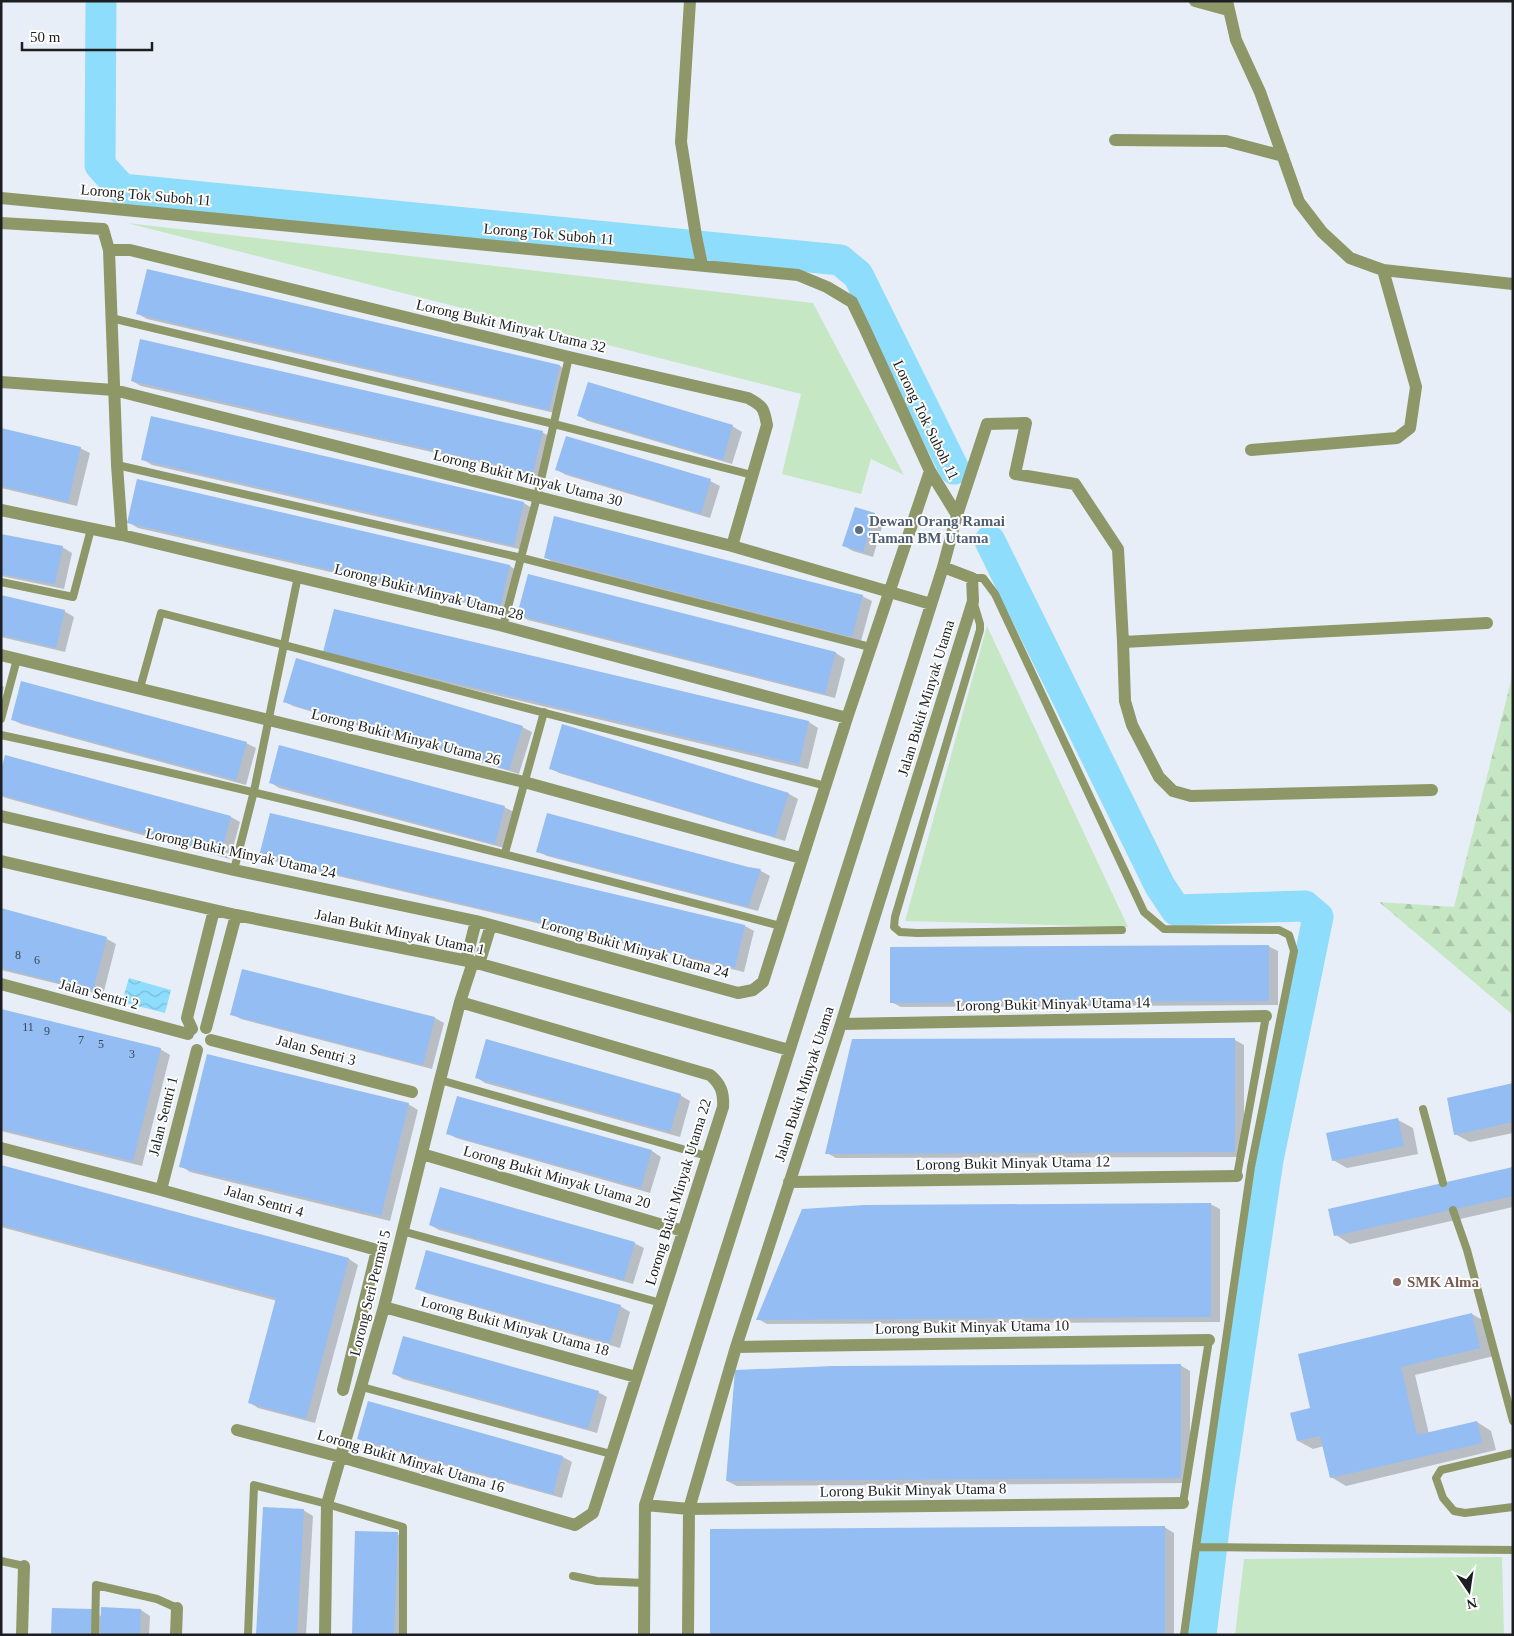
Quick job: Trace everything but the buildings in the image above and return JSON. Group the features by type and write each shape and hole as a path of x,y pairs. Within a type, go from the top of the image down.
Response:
{"street":[{"path":"690,1 682,142 701,260"},
{"path":"1195,1 1228,6 1236,40 1260,92 1299,202 1322,232 1350,258 1383,270 1513,284"},
{"path":"1115,140 1226,141 1283,156"},
{"name":"Lorong Tok Suboh 11","path":"1,198 701,260 798,275 827,287 852,302 930,470 957,515"},
{"path":"1,222 104,229 109,250 117,465 122,535"},
{"name":"Lorong Bukit Minyak Utama 32","path":"109,250 130,250 569,357 748,398 761,405 765,411 767,425 732,546"},
{"path":"1251,450 1397,438 1410,428 1416,387 1383,270"},
{"name":"Lorong Bukit Minyak Utama 30","path":"1,382 114,390 732,546 931,604"},
{"name":"Jalan Bukit Minyak Utama","path":"644,1635 644,1505 943,567 957,515 986,424 1026,423 1015,474 1075,484 1118,549 1124,642"},
{"name":"Lorong Bukit Minyak Utama 24","path":"1,816 234,870 476,921 738,993 753,990 763,982 846,718 930,470"},
{"name":"Lorong Bukit Minyak Utama 28","path":"1,510 122,535 504,626 846,718"},
{"path":"943,567 972,578"},
{"name":"Jalan Bukit Minyak Utama","path":"688,1635 689,1509 736,1347 841,1024 973,602 972,578"},
{"path":"1432,790 1191,796 1174,791 1159,777 1132,725 1125,701 1124,642 1487,623"},
{"name":"Lorong Bukit Minyak Utama 26","path":"1,655 524,782 802,858"},
{"name":"Jalan Bukit Minyak Utama 1","path":"1,861 236,915 472,962 789,1050"},
{"path":"214,910 187,1018 190,1032 188,1042 197,1050 208,1047 209,1034 236,915"},
{"path":"472,962 476,921"},
{"path":"472,962 491,925"},
{"name":"Lorong Seri Permai 5","path":"325,1635 327,1504 384,1307 440,1080 472,962"},
{"name":"Jalan Sentri 2","path":"1,984 190,1032"},
{"name":"Lorong Bukit Minyak Utama 22","path":"460,1002 710,1075 722,1088 723,1107 593,1513 575,1525"},
{"name":"Lorong Bukit Minyak Utama 14","path":"841,1024 1266,1016"},
{"path":"190,1032 199,1026 209,1034"},
{"name":"Jalan Sentri 3","path":"209,1034 412,1092"},
{"name":"Jalan Sentri 1","path":"161,1190 197,1050"},
{"name":"Jalan Sentri 4","path":"1,1148 377,1250 343,1390"},
{"name":"Lorong Bukit Minyak Utama 20","path":"422,1154 683,1230"},
{"name":"Lorong Bukit Minyak Utama 12","path":"789,1182 1237,1176"},
{"name":"Lorong Bukit Minyak Utama 18","path":"384,1307 636,1377"},
{"name":"Lorong Bukit Minyak Utama 10","path":"736,1347 1209,1340"},
{"name":"Lorong Bukit Minyak Utama 16","path":"237,1430 341,1457 575,1525"},
{"name":"Lorong Bukit Minyak Utama 8","path":"644,1505 689,1509 1183,1503"},
{"path":"22,1635 24,1566"},
{"path":"176,1635 177,1608"}],"lane":[{"path":"111,318 554,424 752,475"},
{"path":"504,626 537,497 569,357"},
{"path":"117,465 522,558 870,647"},
{"path":"1,582 73,597 90,529"},
{"path":"234,870 254,792 298,576"},
{"path":"972,578 983,578 995,594 1144,912 1164,929 1280,930 1289,935 1294,951 1251,1168 1184,1635"},
{"path":"973,602 980,630 894,917 894,927 900,932 917,933 1122,930"},
{"path":"140,688 161,613 826,786"},
{"path":"1,719 17,659"},
{"path":"505,853 544,712"},
{"path":"1,735 124,761 505,853 780,926"},
{"path":"1237,1176 1266,1016"},
{"path":"440,1080 707,1156"},
{"path":"1424,1109 1443,1183"},
{"path":"1454,1210 1468,1250 1513,1421"},
{"path":"402,1231 661,1303"},
{"path":"1183,1503 1209,1340"},
{"path":"362,1387 611,1454"},
{"path":"1513,1453 1441,1470 1436,1478 1443,1498 1454,1511 1465,1514 1513,1507"},
{"path":"248,1635 254,1485 327,1504 402,1527 403,1635"},
{"path":"1196,1547 1513,1550"},
{"path":"1,1561 24,1566"},
{"path":"572,1576 597,1581 644,1584"},
{"path":"94,1635 96,1585 157,1599 177,1608"}],"green space":[{"path":"127,223 813,303 904,475 871,459 861,494 782,474 801,394"},
{"path":"987,626 1128,927 905,921"},
{"path":"1513,673 1513,1015 1379,902 1454,907"},
{"path":"1502,1557 1504,1635 1235,1635 1244,1559"}],"water":[{"path":"129,978 171,990 165,1013 122,1002"}],"waterway":[{"path":"101,1 100,165 122,189 840,260 858,275 954,469"},
{"path":"990,541 1160,886 1176,910 1305,906 1318,917 1268,1160 1217,1504 1201,1635"}],"place":[{"name":"Dewan Orang Ramai Taman BM Utama","path":"859,530"},
{"name":"SMK Alma","path":"1397,1282"}]}
